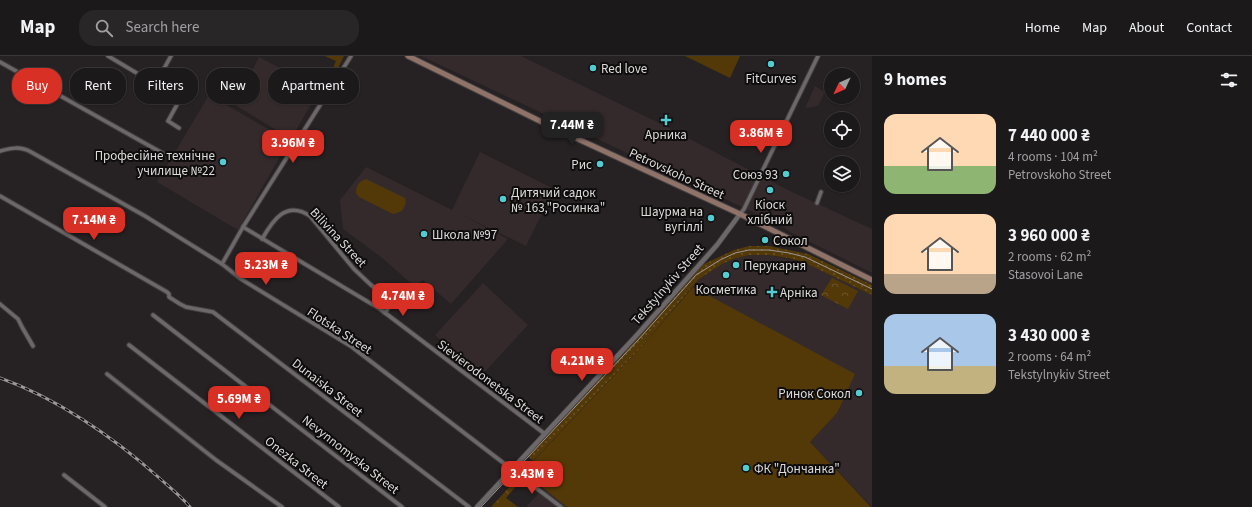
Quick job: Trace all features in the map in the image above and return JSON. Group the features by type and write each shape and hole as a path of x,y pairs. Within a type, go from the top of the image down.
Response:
{"main road":[{"name":"Petrovskoho Street","path":"408,56 552,127 740,214 872,280"}],"street":[{"path":"108,56 134,71"},
{"path":"164,68 171,56"},
{"path":"222,264 243,227 351,56"},
{"path":"740,214 744,209 818,56"},
{"path":"0,62 164,154"},
{"path":"177,104 168,122 179,128"},
{"name":"Flotska Street","path":"0,151 16,148 26,149 145,216 222,264 241,279 352,347 561,507"},
{"path":"817,203 821,192"},
{"name":"Dunaiska Street","path":"0,196 167,292 169,297 180,304 213,312 469,507"},
{"name":"Bilivina Street","path":"262,239 273,221 280,215 290,210 297,210 310,216 354,270 392,301 385,313"},
{"name":"Tekstylnykiv Street","path":"477,507 636,336 717,245 740,214"},
{"name":"Sievierodonetska Street","path":"243,227 385,313 545,434"},
{"path":"0,304 18,319 33,346"},
{"name":"Nevynnomyska Street","path":"154,315 402,507"},
{"name":"Onezka Street","path":"129,345 339,507"},
{"path":"107,374 216,460 282,507"},
{"path":"64,475 105,507"}],"shaded area":[{"path":"421,56 521,56 655,121 790,191 872,229 872,273 790,232 784,227"},
{"path":"259,57 280,68 268,68 268,104 311,104 291,139 235,105 260,104 260,68 254,68"},
{"path":"815,86 824,91 818,106 805,108"},
{"name":"Професійне технічне училище №22","path":"206,100 206,104 225,104 289,141 238,230 157,182"},
{"name":"Школа №97","path":"480,152 554,189 526,246 458,213 508,239 451,304 423,280 414,286 381,257 343,229 340,200 366,167 452,210"},
{"name":"Ринок Сокол","path":"750,255 768,255 803,262 872,295 872,507 810,442 837,413 693,287 699,279 722,264 736,258"},
{"path":"483,283 528,325 480,377 435,335"},
{"path":"544,488 567,507 526,507"}],"green space":[{"path":"325,56 344,56 338,68 333,68 336,61"},
{"path":"685,56 740,56 730,78"},
{"path":"366,179 405,198 406,203 402,211 393,214 359,197 356,193 357,186"},
{"path":"749,246 769,246 808,254 872,285 872,295 803,262 788,258 768,255 750,255 736,258 722,264 699,279 645,343 533,461 526,454 702,265 734,250"},
{"path":"832,278 858,291 848,309 821,295"},
{"path":"693,287 855,374 837,413 810,442 871,507 567,507 523,472 645,343"},
{"path":"514,482 517,485 506,498 518,507 491,507"}],"tram line":[{"path":"481,507 639,339 696,275 720,260 735,253 749,250 769,250 789,253 805,257 872,289"}],"railway":[{"path":"0,378 42,396 83,420 140,461 190,507"}],"place":[{"name":"FitCurves","path":"771,64"},
{"name":"Red love","path":"593,68"},
{"name":"Арника","path":"666,120"},
{"name":"Професійне технічне училище №22","path":"223,162"},
{"name":"Рис","path":"600,164"},
{"name":"Союз 93","path":"786,174"},
{"name":"Кіоск хлібний","path":"770,190"},
{"name":"Дитячий садок № 163,\"Росинка\"","path":"503,199"},
{"name":"Шаурма на вугіллі","path":"711,218"},
{"name":"Школа №97","path":"424,234"},
{"name":"Сокол","path":"765,240"},
{"name":"Перукарня","path":"736,265"},
{"name":"Косметика","path":"726,275"},
{"name":"Арніка","path":"772,292"},
{"name":"Ринок Сокол","path":"859,393"},
{"name":"ФК \"Дончанка\"","path":"746,468"}]}
